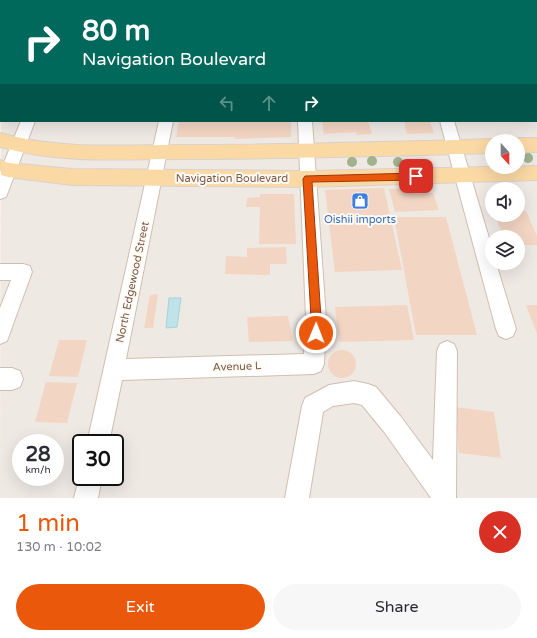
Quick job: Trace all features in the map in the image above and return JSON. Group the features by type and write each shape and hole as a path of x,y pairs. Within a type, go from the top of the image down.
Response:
{"main road":[{"path":"0,140 18,146 81,152 306,152 485,146"},
{"path":"525,145 537,144"},
{"name":"Navigation Boulevard","path":"4,169 72,178 307,179 537,174"}],"street":[{"path":"0,192 4,169 18,146 28,122"},
{"name":"North Edgewood Street","path":"100,434 166,122"},
{"path":"305,122 307,179"},
{"path":"447,122 506,329"},
{"name":"Avenue L","path":"114,370 314,364 316,318 307,179"},
{"path":"0,272 23,272 0,334"},
{"path":"444,496 447,352"},
{"path":"297,498 313,406 329,396 354,392 368,395 393,425 444,496"},
{"path":"86,498 88,486"}],"shaded area":[{"path":"1,122 537,122 537,498 0,498"}],"water":[{"path":"169,298 181,298 177,327 166,328"}],"building":[{"path":"179,122 291,122 291,137 235,139 235,137 176,137"},
{"path":"322,122 368,122 372,134 357,135 356,132 324,134"},
{"path":"404,122 430,122 434,133 407,134"},
{"path":"384,188 402,270 335,272 325,190"},
{"path":"413,188 415,194 433,193 439,210 395,212 389,189"},
{"path":"260,194 294,194 296,244 259,244 260,207 246,207 247,198 260,197"},
{"path":"526,211 537,236 537,245 525,245 525,230 500,230 498,222 525,222"},
{"path":"394,217 446,217 477,335 416,335"},
{"path":"286,247 287,264 270,264 270,275 225,274 226,256 247,257 247,248"},
{"path":"158,294 153,328 144,328 150,295"},
{"path":"407,305 414,340 339,342 335,307"},
{"path":"526,305 537,305 537,334"},
{"path":"288,316 293,341 249,342 247,317"},
{"path":"59,340 87,340 78,377 49,376"},
{"path":"342,350 352,354 356,364 352,374 342,378 332,374 328,364 332,354"},
{"path":"46,382 77,383 67,423 35,422"},
{"path":"455,407 494,412 501,458 459,453"}],"place":[{"name":"Oishii imports","path":"360,201"}],"route":[{"path":"316,333 307,179 416,176"}]}
